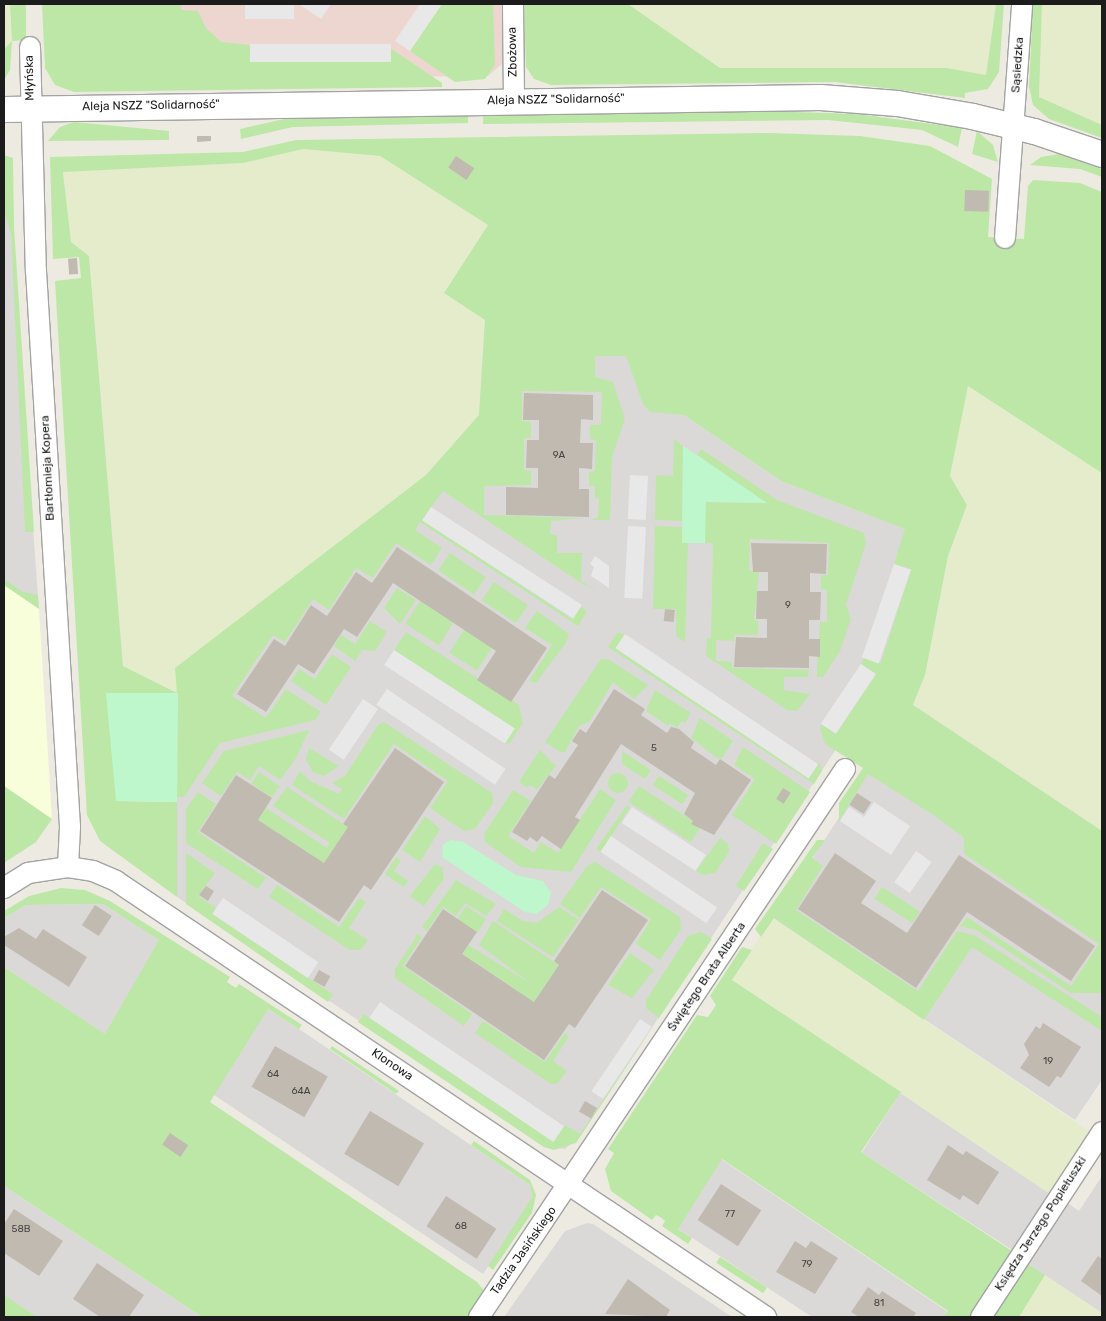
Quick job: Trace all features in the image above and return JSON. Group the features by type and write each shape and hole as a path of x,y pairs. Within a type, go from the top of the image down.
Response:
{"street":[{"name":"Zbożowa","path":"513,4 514,100"},
{"name":"Sąsiedzka","path":"1014,125 1022,6"},
{"name":"Młyńska","path":"30,47 31,108"},
{"name":"Aleja NSZZ \"Solidarność\"","path":"4,109 514,100 856,99 919,106 1014,125 1102,154"},
{"name":"Bartłomieja Kopera","path":"31,108 37,281 70,828 68,866"},
{"path":"1006,238 1014,125"},
{"name":"Świętego Brata Alberta","path":"570,1185 845,769"},
{"name":"Klonowa","path":"4,888 28,874 68,866 93,871 116,880 766,1317"},
{"name":"Księdza Jerzego Popiełuszki","path":"981,1317 1102,1132"},
{"name":"Tadzia Jasińskiego","path":"479,1317 570,1185"}],"shaded area":[{"path":"4,4 10,4 12,41 4,49"},
{"path":"181,4 502,4 502,64 488,76 181,79"},
{"path":"245,4 294,4 294,19 245,19"},
{"path":"299,4 331,4 321,19"},
{"path":"420,4 442,4 410,51 395,41"},
{"path":"628,4 996,4 986,75 947,68 720,68"},
{"path":"1042,4 1102,4 1102,125 1038,97"},
{"path":"250,44 391,44 391,62 250,62"},
{"path":"303,149 380,156 488,225 445,293 485,320 479,415 426,475 178,693 123,666 89,256 71,242 63,171 243,163"},
{"path":"4,168 11,233 39,609 4,585"},
{"path":"1102,215 1102,831 913,705 925,675 948,556 967,505 950,476 968,385 988,237 1030,240"},
{"path":"485,320 685,352 684,415 781,481 940,542 887,672 581,1135 565,1149 544,1147 177,897 175,668 426,475 479,415"},
{"path":"683,446 767,503 706,502 705,543 682,543"},
{"path":"630,475 648,476 646,520 628,519"},
{"path":"431,507 582,605 573,618 422,520"},
{"path":"628,526 646,527 642,599 624,598"},
{"path":"595,556 609,566 609,588 591,576 594,567 590,564"},
{"path":"894,564 911,570 879,663 862,658"},
{"path":"4,585 39,609 52,819 4,786"},
{"path":"625,634 818,764 809,778 615,648"},
{"path":"394,650 515,728 505,744 384,665"},
{"path":"861,664 876,674 836,734 821,724"},
{"path":"387,689 506,769 495,785 376,705"},
{"path":"106,693 178,693 177,802 116,801"},
{"path":"363,699 378,709 344,760 329,750"},
{"path":"913,705 1102,831 1102,1080 1075,1120 773,918"},
{"path":"874,802 910,826 891,855 840,821 849,807 864,817"},
{"path":"632,807 706,855 695,871 622,823"},
{"path":"611,836 717,908 706,923 600,852"},
{"path":"450,840 463,842 516,875 543,881 551,893 548,905 536,914 525,912 442,857 443,845"},
{"path":"916,851 932,862 910,893 894,882"},
{"path":"223,898 318,962 308,978 212,914"},
{"path":"103,904 299,1029 530,1185 532,1197 527,1209 483,1274 214,1095 104,1034 4,967 4,918 26,905"},
{"path":"773,918 1091,1133 1050,1194 732,979"},
{"path":"380,1002 564,1126 553,1142 369,1018"},
{"path":"640,1019 652,1027 603,1099 591,1091"},
{"path":"901,1092 1051,1189 1012,1250 862,1152"},
{"path":"721,1159 948,1312 944,1317 812,1317 656,1214"},
{"path":"1102,1176 1102,1313 1026,1263 1066,1202 1079,1211"},
{"path":"4,1186 161,1290 202,1317 4,1317"},
{"path":"587,1223 593,1224 732,1317 504,1317 565,1231"},
{"path":"1045,1275 1102,1313 1102,1317 1019,1317"}],"green space":[{"path":"10,4 26,4 26,40 12,41"},
{"path":"42,4 181,4 181,10 198,11 206,28 221,42 250,45 250,62 391,62 390,48 442,83 442,87 74,92 55,85 45,68"},
{"path":"442,4 493,4 495,65 485,79 455,82 410,51"},
{"path":"524,4 628,4 720,68 947,68 986,75 996,4 1004,4 999,72 988,89 965,93 965,98 835,82 551,85 534,79 526,67"},
{"path":"1033,4 1042,4 1039,97 1102,125 1102,138 1049,119 1033,105 1029,87"},
{"path":"12,41 10,70 4,80 4,49"},
{"path":"761,111 857,114 962,128 958,147 922,130 828,120 483,124 483,116"},
{"path":"468,116 468,123 293,127 241,139 240,129 284,119"},
{"path":"74,122 169,131 169,140 48,141 60,127"},
{"path":"977,131 993,145 998,162 972,154"},
{"path":"770,133 860,136 930,146 992,179 988,237 1024,239 1028,186 1033,180 1080,183 1102,192 1102,473 968,386 950,476 967,505 948,556 925,675 913,705 1102,831 1102,993 1071,993 976,930 960,926 967,917 1071,986 1099,944 964,854 964,838 938,818 868,774 839,821 839,803 863,768 825,744 820,728 822,724 837,733 876,674 861,664 864,658 881,663 911,569 894,564 905,529 781,481 684,415 650,412 643,404 626,356 595,356 595,377 613,382 625,419 612,457 610,520 591,520 598,517 599,499 595,498 595,486 589,486 589,472 595,471 596,440 590,439 590,425 601,425 602,392 522,391 522,421 531,422 531,438 524,438 524,470 531,471 531,485 484,486 484,515 581,518 551,521 550,534 557,535 557,553 582,553 581,581 599,592 581,583 443,491 422,520 572,619 581,606 587,612 578,626 420,522 415,530 442,548 431,565 396,543 373,578 356,568 329,610 313,599 285,642 273,635 232,696 266,718 286,689 321,712 315,720 220,743 184,797 177,797 178,693 116,801 177,802 177,897 100,841 87,815 55,281 81,278 79,257 53,259 50,157 243,152 296,140","holes":["303,149 380,156 488,225 444,293 485,320 479,415 426,475 175,668 177,693 123,666 89,256 71,242 63,172 243,163"]},
{"path":"1059,154 1102,169 1102,177 1080,169 1030,165 1041,157"},
{"path":"4,155 13,158 14,227 34,532 25,532 11,233 4,213"},
{"path":"674,439 683,446 682,521 655,520 656,475 673,476"},
{"path":"701,449 777,500 864,533 866,543 846,605 851,619 840,651 823,677 817,677 820,622 827,622 827,590 821,589 821,575 828,575 829,543 750,539 749,571 759,572 754,620 758,621 758,635 735,635 734,641 716,640 716,661 732,662 732,668 809,670 808,677 784,677 784,690 810,694 797,711 787,710 706,656 707,638 711,638 713,543 705,543 705,502 766,503 697,455"},
{"path":"655,526 682,527 682,542 688,543 685,642 676,636 676,609 653,609"},
{"path":"450,553 486,577 474,594 438,570"},
{"path":"4,579 23,592 38,595 39,609 4,585"},
{"path":"494,582 528,605 516,623 482,600"},
{"path":"397,588 416,600 400,624 384,608"},
{"path":"420,601 454,623 439,645 405,624"},
{"path":"537,611 569,634 567,641 536,683 529,681 552,645 525,628"},
{"path":"370,621 387,632 375,651 362,650 355,661 334,646 341,635 355,644"},
{"path":"464,630 492,648 477,671 449,653"},
{"path":"406,632 519,705 523,723 510,743 504,744 514,729 394,650"},
{"path":"617,633 625,634 616,649 810,777 819,763 822,771 814,784 608,647"},
{"path":"332,654 351,667 326,705 291,681 299,669 315,679"},
{"path":"601,659 608,659 648,685 634,699 613,682 590,721 579,726 565,752 560,752 545,742"},
{"path":"655,690 691,713 685,723 682,721 677,728 670,723 668,726 646,711"},
{"path":"700,718 733,741 722,758 717,758 691,738"},
{"path":"384,722 492,793 493,803 475,829 464,831 430,808 448,781 394,744 344,819 292,785 300,771 310,781 339,794 342,789 332,783 345,776 378,725"},
{"path":"309,730 296,758 280,780 259,766 250,780 237,772 221,796 202,783 224,751"},
{"path":"743,747 810,792 776,844 732,815 755,779 734,765"},
{"path":"309,748 339,766 324,776 313,772 306,760"},
{"path":"540,750 556,766 537,789 530,785 528,788 519,782"},
{"path":"622,751 651,770 645,779 622,764"},
{"path":"259,772 280,786 272,798 251,784"},
{"path":"614,773 622,773 628,779 628,787 622,793 614,793 608,787 608,779"},
{"path":"659,776 688,795 682,804 653,785"},
{"path":"4,786 52,819 36,842 4,863"},
{"path":"639,786 701,826 691,842 629,802"},
{"path":"287,787 348,827 324,863 258,820 266,808 327,848 330,843 273,806"},
{"path":"600,789 616,800 571,872 521,867 485,842 484,834 513,790 531,801 508,836 534,853 541,842 558,853"},
{"path":"198,792 216,804 198,832 266,878 258,889 186,843 186,809"},
{"path":"627,805 630,807 601,852 596,849"},
{"path":"425,816 440,829 420,862 402,850"},
{"path":"720,838 728,844 729,852 715,873 703,875 696,871"},
{"path":"817,840 825,840 812,858 823,866 796,910 918,991 957,931 974,935 1102,1017 1102,1031 972,947 924,1020 774,918 761,937 755,929"},
{"path":"763,843 773,849 744,891 736,886"},
{"path":"186,853 215,873 198,896 216,908 212,914 333,994 328,1002 186,904"},
{"path":"396,857 401,860 394,871 408,881 404,887 385,874"},
{"path":"595,862 680,917 681,929 660,960 636,944 651,919 601,887 580,918 560,904 587,866"},
{"path":"435,864 442,867 444,878 424,906 410,896"},
{"path":"456,880 496,904 486,916 465,903 456,916 443,907 427,931 422,927"},
{"path":"277,885 339,927 359,898 366,902 349,928 368,940 360,950 350,950 269,897"},
{"path":"882,887 920,912 912,923 874,899"},
{"path":"61,888 85,890 110,901 230,977 227,982 236,988 239,984 302,1025 299,1029 268,1009 210,1102 477,1282 485,1292 468,1317 202,1317 4,1186 4,967 105,1034 159,940 103,904 26,905 4,918 4,911 29,896"},
{"path":"466,906 486,919 477,932 457,919"},
{"path":"559,907 579,920 553,957 497,921 504,909 523,921 537,923"},
{"path":"493,921 559,965 534,1002 462,954 468,945 533,985 479,945"},
{"path":"701,932 712,939 659,1018 646,1008 646,1000 688,936"},
{"path":"418,934 422,937 403,966 472,1014 464,1026 395,978 395,969"},
{"path":"742,947 752,950 732,980 901,1092 861,1152 1012,1251 971,1317 944,1317 948,1311 722,1159 678,1229 692,1238 688,1244 662,1226 665,1221 660,1217 656,1215 652,1220 611,1191 605,1169 614,1153 608,1149 697,1015 708,1017 716,1005 710,996"},
{"path":"630,953 654,970 632,998 608,985"},
{"path":"364,1014 554,1141 565,1125 580,1134 653,1027 576,1143 554,1150 544,1147 358,1022"},
{"path":"483,1021 545,1062 565,1033 569,1036 553,1061 567,1071 557,1084 551,1084 475,1033"},
{"path":"332,1046 399,1091 396,1094 330,1049"},
{"path":"474,1141 530,1180 536,1195 532,1213 493,1270 488,1266 532,1197 530,1185 471,1145"},
{"path":"720,1257 767,1287 763,1293 716,1263"},
{"path":"1026,1263 1045,1275 1019,1317 992,1317"},
{"path":"4,1295 37,1317 5,1317"}],"building":[{"path":"197,136 211,136 211,141 197,142"},
{"path":"456,156 474,168 466,180 448,168"},
{"path":"965,190 989,191 988,212 964,211"},
{"path":"77,258 78,274 69,275 68,259"},
{"path":"524,393 593,395 593,420 581,419 580,443 593,443 592,469 579,468 579,489 589,489 589,517 506,515 506,487 538,488 538,468 526,468 527,440 539,440 539,420 523,420"},
{"path":"751,543 827,544 826,574 810,573 810,592 821,592 820,620 809,620 809,639 820,639 820,657 809,656 809,668 734,667 736,637 767,638 767,619 756,619 757,591 768,591 768,572 753,572"},
{"path":"397,547 547,648 511,702 477,680 496,651 393,583 357,637 344,629 314,674 298,664 266,712 237,694 274,639 285,646 311,605 327,616 356,572 372,583"},
{"path":"665,609 675,610 674,622 664,621"},
{"path":"614,689 645,709 641,715 667,733 671,727 679,729 694,742 691,748 716,765 720,759 751,780 714,835 691,824 693,821 684,814 695,793 621,744 575,817 580,820 561,849 542,836 537,842 530,837 527,841 512,832 549,775 555,779 578,745 572,741 580,729 586,733"},
{"path":"395,748 444,782 371,890 364,885 339,922 200,831 236,775 272,798 258,820 324,863 348,827 343,824"},
{"path":"783,788 791,793 784,804 776,799"},
{"path":"857,793 871,802 864,814 849,805"},
{"path":"835,853 876,881 861,903 907,933 959,855 1095,946 1071,981 967,912 916,988 798,909"},
{"path":"206,886 214,891 208,901 199,895"},
{"path":"602,890 648,920 575,1028 569,1024 544,1060 405,966 443,909 477,932 462,954 534,1002 559,965 554,961"},
{"path":"95,905 112,916 99,936 82,925"},
{"path":"19,928 36,939 43,929 87,957 69,987 4,945 4,937"},
{"path":"319,970 330,976 325,987 313,980"},
{"path":"1043,1023 1081,1047 1061,1078 1057,1076 1049,1087 1020,1068 1029,1055 1024,1044 1036,1026 1040,1029"},
{"path":"275,1046 328,1076 304,1117 252,1087"},
{"path":"585,1101 597,1108 591,1118 579,1111"},
{"path":"370,1111 424,1143 398,1186 344,1154"},
{"path":"170,1133 188,1145 180,1157 162,1145"},
{"path":"948,1145 963,1155 966,1151 999,1172 978,1205 963,1195 960,1200 927,1180"},
{"path":"721,1184 761,1210 738,1246 698,1220"},
{"path":"446,1196 496,1229 477,1259 426,1226"},
{"path":"14,1209 63,1241 39,1276 4,1253 4,1224"},
{"path":"795,1241 806,1248 811,1241 838,1258 815,1294 776,1272"},
{"path":"1098,1256 1102,1259 1102,1296 1081,1281"},
{"path":"97,1263 144,1295 129,1317 100,1317 73,1299"},
{"path":"628,1279 670,1310 666,1317 605,1314"},
{"path":"868,1287 879,1295 882,1291 916,1313 913,1317 859,1317 851,1312"}]}
